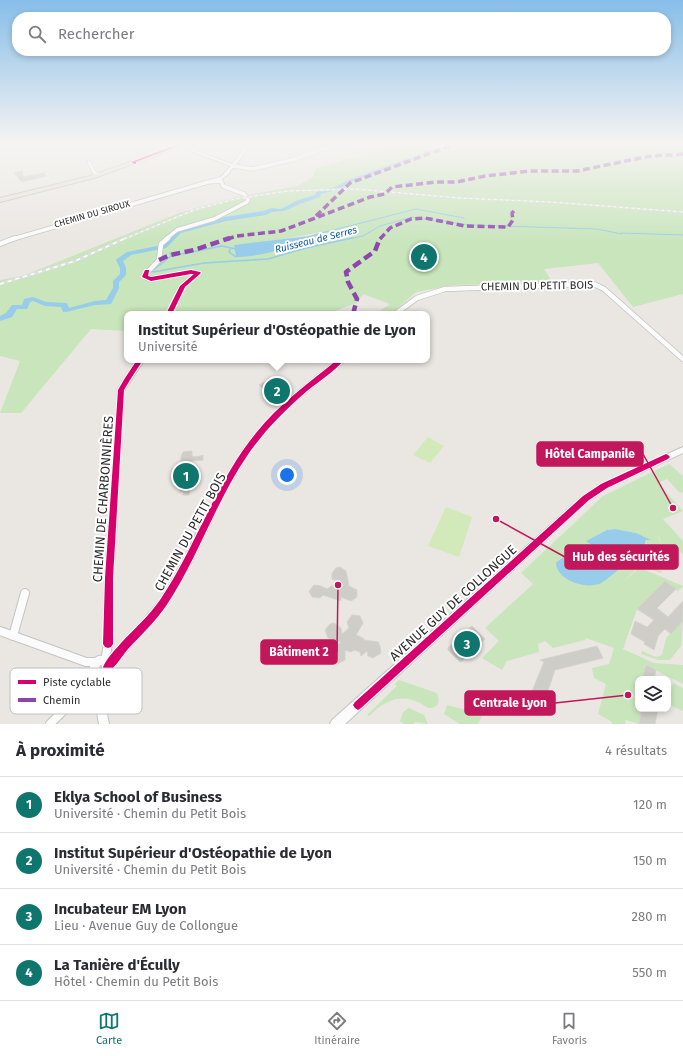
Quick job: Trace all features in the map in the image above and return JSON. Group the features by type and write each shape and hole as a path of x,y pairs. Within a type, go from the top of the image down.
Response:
{"main road":[{"path":"0,200 87,178"},
{"name":"AVENUE GUY DE COLLONGUE","path":"336,724 586,498 604,486 683,450"}],"street":[{"name":"CHEMIN DU SIROUX","path":"0,244 29,233 208,182 220,180"},
{"path":"170,311 181,288 198,273 191,272 151,279 145,277 147,271 159,260 160,247 175,232 214,219 247,202 248,199 244,194 230,191 223,186 220,180"},
{"name":"CHEMIN DU PETIT BOIS","path":"398,311 406,304 422,295 441,289 597,285 647,326 683,359"},
{"name":"CHEMIN DE CHARBONNIÈRES","path":"101,668 108,644 109,578 121,390 138,363"},
{"name":"CHEMIN DU PETIT BOIS","path":"103,668 162,605 234,473 258,436 282,410 337,363"},
{"path":"14,636 25,593"},
{"path":"0,631 86,662 95,668"},
{"name":"CHEMIN DU PETIT BOIS","path":"50,724 60,714"},
{"path":"103,714 104,724"}],"green space":[{"path":"312,178 683,178 683,294 633,307 598,263 544,269 553,283 454,285 416,292 394,311 380,311 390,304 363,294 357,303 334,311 124,311 124,331 91,329 21,413 0,413 20,361 0,356 0,280 23,276 179,213 238,197 297,186","holes":["327,231 276,250 236,256 234,245 268,242"]},
{"path":"428,437 444,446 430,463 413,455"},
{"path":"669,464 683,476 683,492 680,493 667,479 658,483 683,511 663,519 683,541 683,554 672,547 652,566 662,571 661,573 648,568 647,563 658,551 635,565 639,566 623,582 638,569 643,569 683,586 678,591 665,581 637,609 623,649 654,663 683,665 683,684 671,678 671,676 667,676 645,665 643,676 635,676 635,712 645,715 640,718 639,724 626,720 625,724 612,724 612,722 598,714 606,684 594,678 592,668 609,664 614,648 586,638 585,640 553,648 545,641 538,644 539,652 507,661 502,670 482,658 499,641 485,628 533,584 521,573 603,496","holes":["615,529 636,533 647,540 644,549 639,554 625,556 608,551 586,541 607,530"]},
{"path":"446,507 472,517 459,557 428,546"},
{"path":"683,621 681,646 670,660 658,660 641,654 642,651 656,657 662,655 666,638"},
{"path":"399,680 437,693 439,700 436,706 430,708 411,699 404,698 392,700 374,711 369,716 367,715 397,686 395,684"},
{"path":"673,683 683,688 683,711 671,705 671,691"},
{"path":"447,705 483,714 478,724 460,724 444,714"},
{"path":"409,708 424,715 428,724 415,722 414,724 404,724 400,721 403,712"}],"water":[{"path":"327,232 277,250 252,256 236,257 234,245 309,236"},
{"path":"615,529 636,533 651,540 646,540 641,553 633,556 611,552 586,541 607,530"},
{"path":"572,550 604,560 619,569 599,584 586,585 572,582 561,574 556,563"}],"building":[{"path":"18,178 40,178 22,182"},
{"path":"268,380 280,390 284,388 292,393 278,402 271,396 262,393 265,391 259,385"},
{"path":"192,451 192,456 197,457 203,455 203,460 192,461 189,495 183,495 183,491 180,492 181,457 183,452"},
{"path":"340,567 346,571 349,586 357,590 357,597 351,601 341,597 341,601 323,595 320,598 312,597 309,591 314,585 327,589 339,581 332,579 332,573 336,568"},
{"path":"665,581 676,589 657,608 668,617 683,601 683,621 671,634 665,629 658,636 654,650 644,644 645,642 631,634 635,621 647,627 654,620 637,609"},
{"path":"352,615 360,616 363,623 356,635 364,640 378,642 381,653 373,658 368,656 367,651 361,656 360,652 345,650 345,660 337,664 332,663 330,660 330,651 341,642 328,638 325,630 330,624 334,623 341,628 342,634 349,628 347,622"},
{"path":"472,626 485,639 461,662 448,650 448,648 460,637 460,633 464,633"},
{"path":"597,646 603,658 555,670 540,714 526,706 544,662 540,660"},
{"path":"646,665 656,670 655,676 643,676"},
{"path":"639,712 657,712 655,724 639,724 641,714"}],"waterway":[{"path":"0,319 9,315 15,307 24,307 27,301 33,299 45,304 64,305 66,310 95,303 108,302 116,288 116,281 123,275 123,268 119,260 129,253 164,247 179,232 225,219 266,213 271,210 282,210 298,202 318,196 318,193 335,189 358,178"},
{"path":"326,232 416,209 464,218"},
{"name":"Ruisseau de Serres","path":"348,239 363,236 380,226 412,217 470,225 597,229 622,234 621,233 683,235"},
{"name":"Ruisseau de Serres","path":"171,256 152,271 204,263 268,259 306,248 352,238"},
{"path":"171,256 222,246 236,249"},
{"path":"231,248 229,252 236,257"}],"railway":[{"path":"124,239 194,210 235,199 287,191 356,189 459,198 550,202 683,212"},
{"path":"0,284 75,261 126,238"}],"marked path":[{"path":"316,216 350,183 364,178"},
{"path":"159,260 170,255 194,250 237,236 281,231 370,197 385,194 392,187 436,182 457,182 477,178"},
{"path":"354,311 357,299 356,294 348,282 346,272 375,251 381,236 390,228 411,219 425,218 465,226 508,227 513,220 512,213 514,211"}],"cycle path":[{"path":"147,271 145,277 151,279 191,272 198,273 183,286 170,311"},
{"path":"108,644 109,578 121,390 138,363"},
{"path":"108,667 114,658 150,620 163,603 187,562 231,475 258,435 277,414 337,363"},
{"path":"358,705 586,498 604,486 666,457"}],"place":[{"name":"La Tanière d'Écully","path":"424,257"},
{"name":"Institut Supérieur d'Ostéopathie de Lyon","path":"277,391"},
{"name":"Eklya School of Business","path":"186,476"},
{"name":"Hôtel Campanile","path":"673,508"},
{"name":"Hub des sécurités","path":"496,519"},
{"name":"Bâtiment 2","path":"338,585"},
{"name":"Incubateur EM Lyon","path":"467,644"},
{"name":"Centrale Lyon","path":"628,695"}]}
